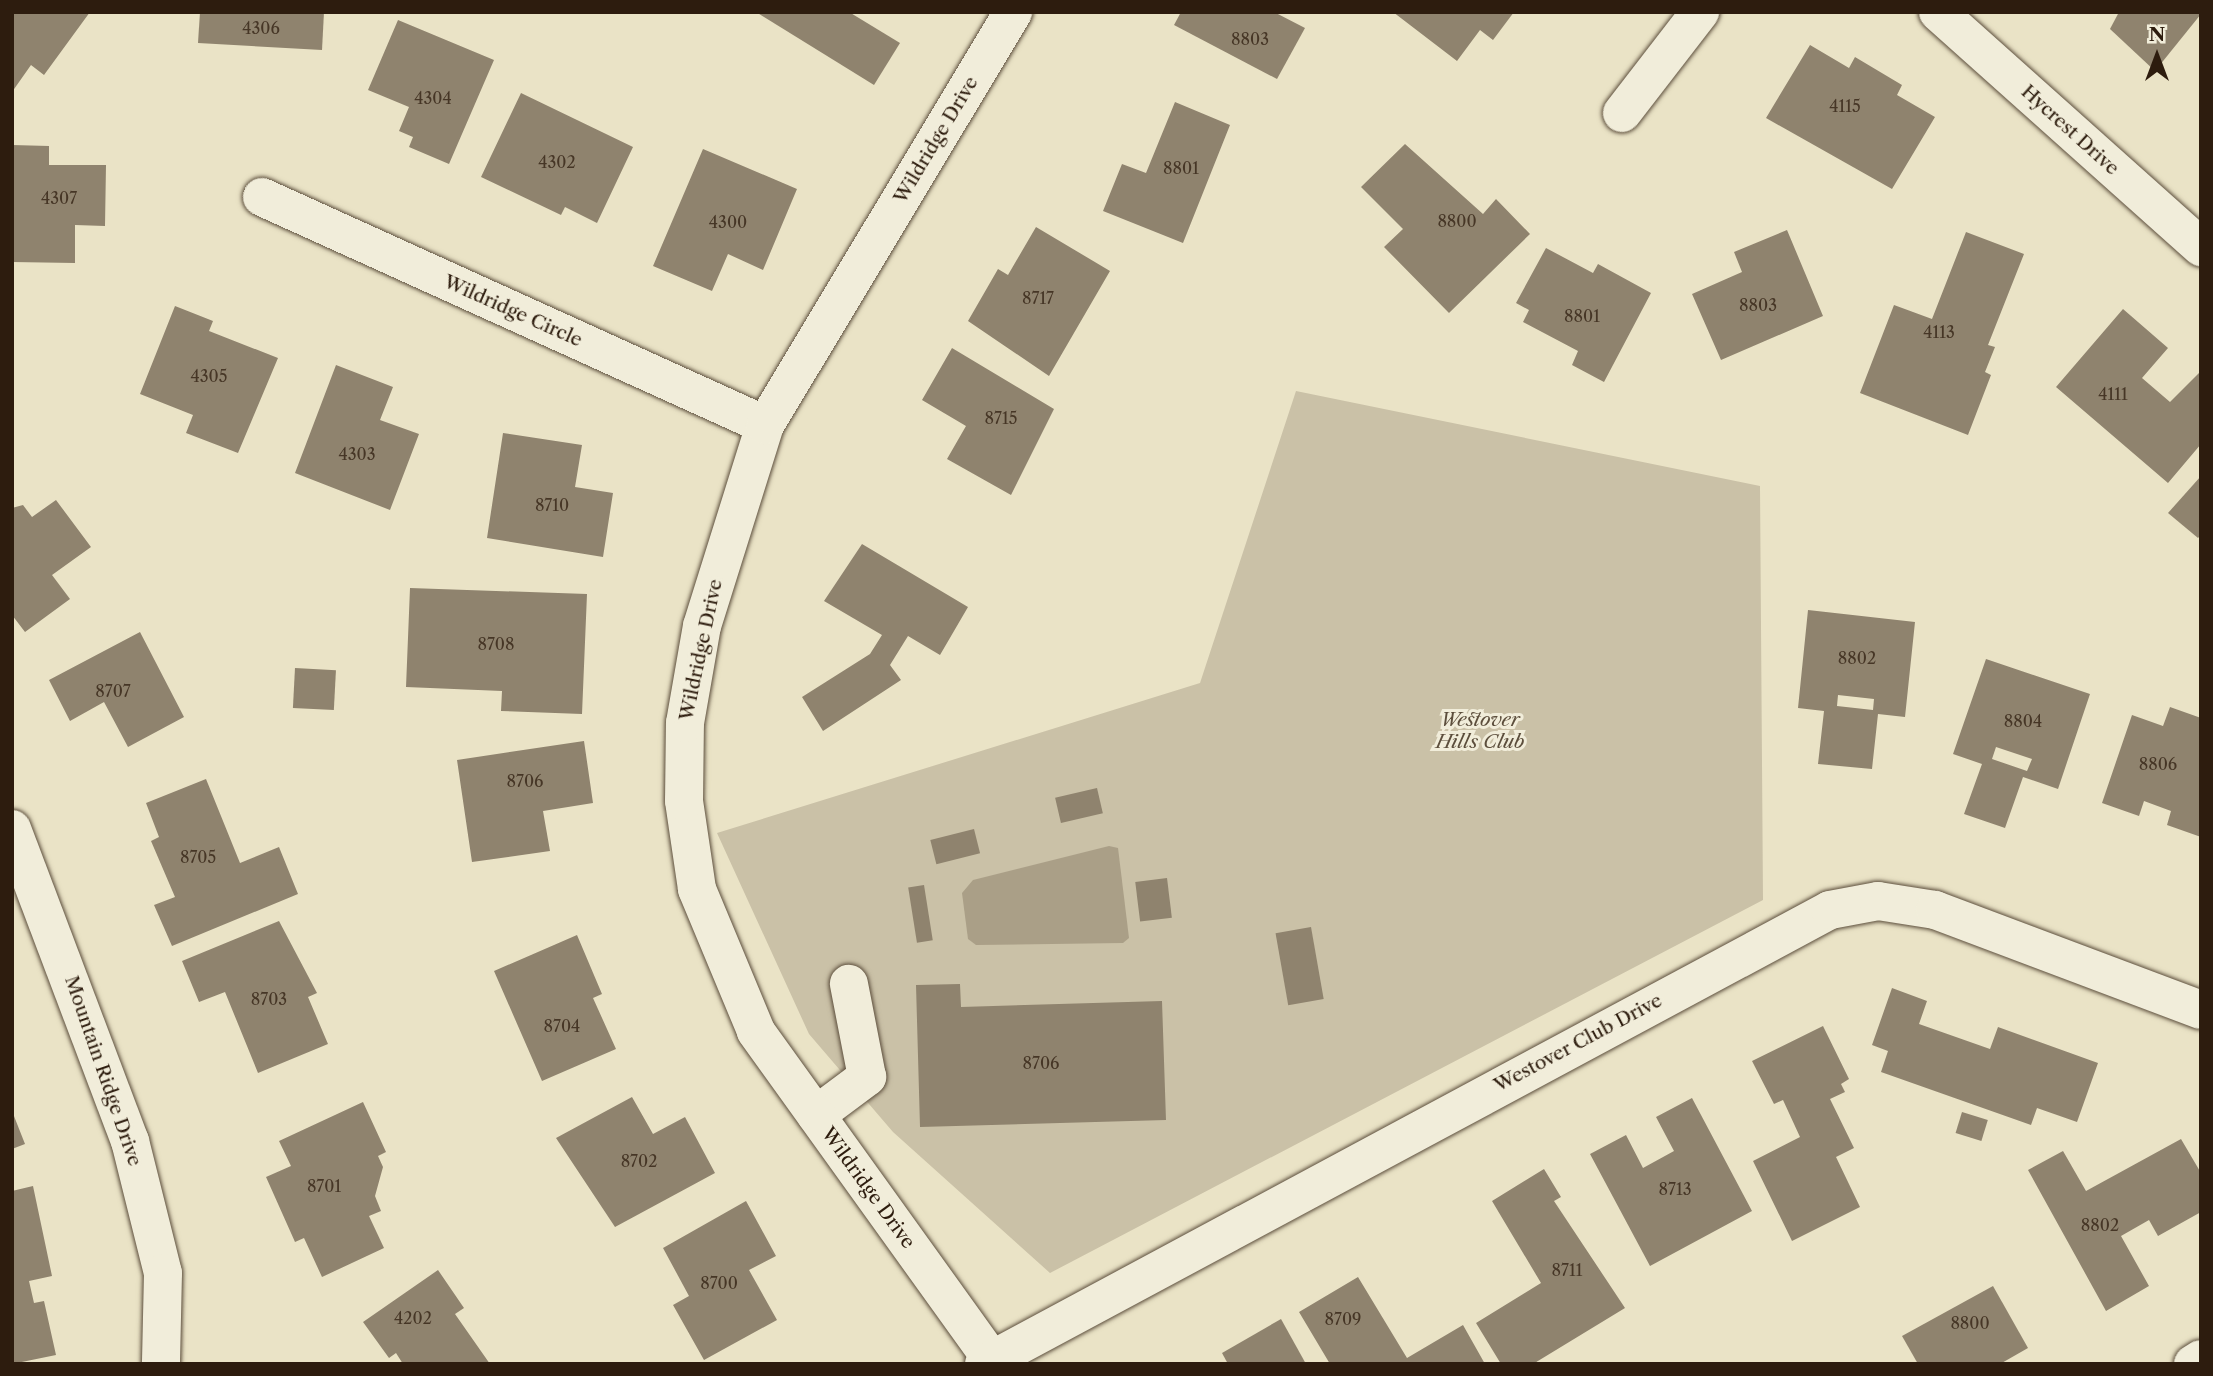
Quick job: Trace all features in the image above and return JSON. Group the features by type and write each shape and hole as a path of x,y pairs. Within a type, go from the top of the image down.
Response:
{"street":[{"name":"Wildridge Drive","path":"988,1362 756,1031 697,889 684,801 685,723 702,626 765,425 1013,12"},
{"path":"1622,113 1700,12"},
{"name":"Hycrest Drive","path":"1938,12 2201,247"},
{"name":"Wildridge Circle","path":"262,197 765,425"},
{"name":"Mountain Ridge Drive","path":"12,829 130,1142 163,1273 161,1364"},
{"name":"Westover Club Drive","path":"988,1362 1829,910 1878,901 1935,910 2201,1010"},
{"path":"816,1115 867,1077 849,984"},
{"path":"2193,1364 2201,1359"}],"green space":[{"name":"Westover Hills Club","path":"1296,391 1760,486 1763,900 1050,1273 893,1132 809,1034 717,833 1200,683"}],"shaded area":[{"path":"1109,846 1118,848 1129,938 1123,943 976,945 968,939 962,893 973,880"}],"building":[{"path":"12,12 90,12 44,75 31,65 12,92"},
{"path":"200,12 324,12 322,50 198,43"},
{"path":"756,12 849,12 900,43 874,85"},
{"path":"1181,12 1274,12 1305,28 1277,79 1174,25"},
{"path":"1393,12 1514,12 1493,40 1480,30 1457,61"},
{"path":"2119,12 2201,14 2155,71 2110,29"},
{"path":"398,20 494,60 449,164 409,147 413,137 399,131 409,107 368,90"},
{"path":"1810,45 1849,68 1855,57 1902,85 1897,95 1935,117 1892,189 1766,118"},
{"path":"521,93 633,147 597,223 565,207 561,215 481,177"},
{"path":"1175,102 1230,125 1183,243 1103,211 1122,164 1146,173"},
{"path":"1405,144 1483,214 1496,199 1530,234 1449,313 1384,247 1403,229 1361,187"},
{"path":"12,145 49,146 49,165 106,165 105,226 75,225 75,263 12,262"},
{"path":"703,149 797,189 763,270 728,254 712,291 653,266"},
{"path":"1036,227 1110,271 1049,376 968,321 998,269 1008,275"},
{"path":"1787,230 1823,316 1721,360 1692,294 1742,272 1734,252"},
{"path":"1966,232 2024,254 1988,345 1995,347 1985,372 1991,375 1968,435 1860,393 1894,305 1932,319"},
{"path":"1546,248 1593,273 1598,264 1651,293 1604,382 1572,365 1578,351 1523,322 1529,310 1516,303"},
{"path":"175,306 213,321 209,331 278,358 238,453 186,433 193,415 140,394"},
{"path":"2123,309 2168,348 2142,378 2170,402 2201,371 2201,444 2168,483 2056,387"},
{"path":"952,348 1054,409 1011,495 947,459 966,426 922,400"},
{"path":"336,365 393,387 380,420 419,434 390,510 295,473"},
{"path":"503,433 582,445 575,487 613,493 603,557 487,538"},
{"path":"2201,476 2201,535 2198,538 2168,513"},
{"path":"56,500 91,547 52,575 70,599 25,632 12,615 12,508 23,505 32,517"},
{"path":"862,544 968,607 940,655 908,636 890,665 901,680 823,731 802,697 870,654 882,635 824,601"},
{"path":"410,588 587,594 582,714 501,711 502,691 406,687"},
{"path":"1808,610 1915,622 1905,717 1878,714 1872,769 1818,764 1824,711 1798,708","holes":["1838,695 1874,699 1873,710 1837,706"]},
{"path":"140,632 184,717 128,747 104,702 70,721 49,680"},
{"path":"1986,659 2090,694 2058,789 2023,777 2005,828 1964,814 1982,764 1953,754","holes":["1996,747 2032,759 2027,771 1992,759"]},
{"path":"295,668 336,670 334,710 293,708"},
{"path":"2170,707 2201,718 2201,837 2167,825 2171,811 2144,801 2139,816 2102,803 2132,715 2163,726"},
{"path":"584,741 593,803 543,811 550,851 472,862 457,760"},
{"path":"206,779 240,863 279,847 298,894 172,946 154,905 175,897 151,841 159,837 146,803"},
{"path":"1097,788 1103,813 1061,823 1055,798"},
{"path":"974,829 980,853 936,864 930,840"},
{"path":"1167,878 1172,918 1140,922 1135,882"},
{"path":"924,885 933,940 917,943 908,888"},
{"path":"279,921 317,993 308,997 328,1044 258,1073 225,992 199,1002 182,961"},
{"path":"1311,927 1324,999 1288,1005 1276,933"},
{"path":"577,935 602,994 593,998 616,1049 542,1081 494,971"},
{"path":"960,984 961,1007 1162,1001 1166,1120 920,1127 916,985"},
{"path":"1892,988 1927,1001 1919,1024 1990,1049 1998,1027 2098,1063 2077,1122 2037,1108 2031,1125 1881,1072 1888,1051 1872,1045"},
{"path":"1823,1026 1849,1079 1841,1084 1845,1092 1830,1099 1854,1148 1836,1157 1860,1207 1792,1241 1753,1161 1800,1137 1783,1100 1774,1104 1752,1061"},
{"path":"632,1097 653,1134 685,1117 715,1173 615,1227 556,1138"},
{"path":"1692,1098 1752,1211 1650,1266 1590,1154 1626,1135 1643,1168 1674,1151 1656,1117"},
{"path":"363,1102 386,1152 378,1156 383,1167 375,1196 381,1211 369,1216 384,1248 322,1277 304,1238 295,1242 266,1177 291,1166 279,1141"},
{"path":"12,1111 25,1144 12,1149"},
{"path":"1962,1112 1988,1120 1981,1141 1956,1133"},
{"path":"2181,1139 2201,1173 2201,1212 2158,1236 2149,1220 2121,1236 2149,1286 2106,1311 2028,1170 2063,1151 2086,1191"},
{"path":"1544,1169 1561,1197 1554,1201 1625,1308 1533,1364 1501,1364 1476,1323 1541,1283 1492,1201"},
{"path":"33,1186 52,1276 29,1281 34,1303 44,1301 56,1355 12,1364 12,1191"},
{"path":"746,1201 776,1256 749,1270 777,1320 704,1360 673,1305 689,1296 663,1248"},
{"path":"438,1270 464,1308 455,1314 490,1364 403,1364 396,1353 389,1358 363,1322"},
{"path":"1358,1277 1407,1358 1463,1325 1485,1364 1330,1364 1299,1312"},
{"path":"1993,1286 2028,1348 2000,1364 1918,1364 1902,1336"},
{"path":"1281,1319 1306,1364 1228,1364 1222,1353"}]}
